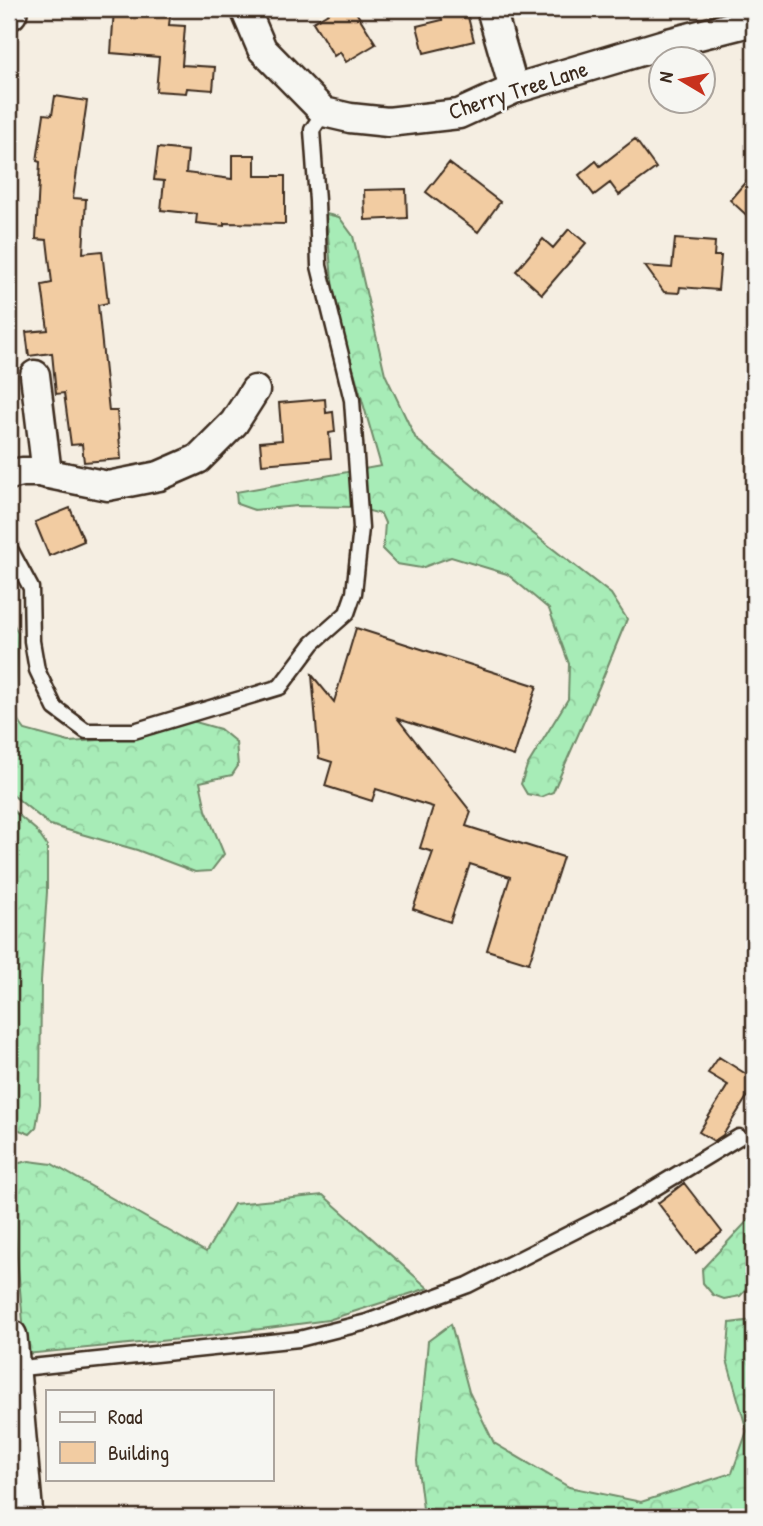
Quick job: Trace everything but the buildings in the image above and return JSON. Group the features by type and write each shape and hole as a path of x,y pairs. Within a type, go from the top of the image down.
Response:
{"street":[{"path":"245,9 262,49 324,112"},
{"path":"491,9 514,89"},
{"name":"Cherry Tree Lane","path":"324,112 388,122 459,114 514,89 668,43 754,21"},
{"path":"36,375 47,474"},
{"path":"9,475 39,472 108,486 159,476 198,459 234,423 256,390"},
{"path":"10,1353 25,1517"}],"lane":[{"path":"9,547 32,588 32,641 37,670 55,708 86,731 134,731 280,687 313,643 347,613 354,593 361,528 352,400 319,266 312,130 324,112"},
{"path":"10,1353 299,1339 367,1322 468,1285 630,1203 739,1137"}],"green space":[{"path":"326,214 339,217 353,236 385,374 416,439 611,594 627,619 553,792 541,797 527,794 521,784 527,766 568,699 569,664 549,609 507,574 451,557 421,568 397,564 383,550 385,523 381,514 354,507 297,506 254,510 237,504 236,492 381,466 334,302"},
{"path":"9,619 18,633 14,715 25,730 69,742 141,737 192,721 220,729 236,742 238,766 232,775 200,782 206,810 224,854 211,871 195,872 137,850 50,825 9,792"},
{"path":"9,807 36,830 47,846 41,981 40,1104 36,1128 30,1134 9,1126"},
{"path":"29,1161 52,1164 206,1252 234,1204 323,1195 428,1288 328,1320 201,1337 26,1354 9,1171 15,1164"},
{"path":"754,1214 754,1281 740,1296 724,1299 713,1295 703,1283 702,1269"},
{"path":"754,1320 754,1517 424,1517 417,1461 428,1341 451,1324 469,1392 494,1443 569,1487 641,1502 732,1473 747,1431 727,1360 730,1323"}]}
